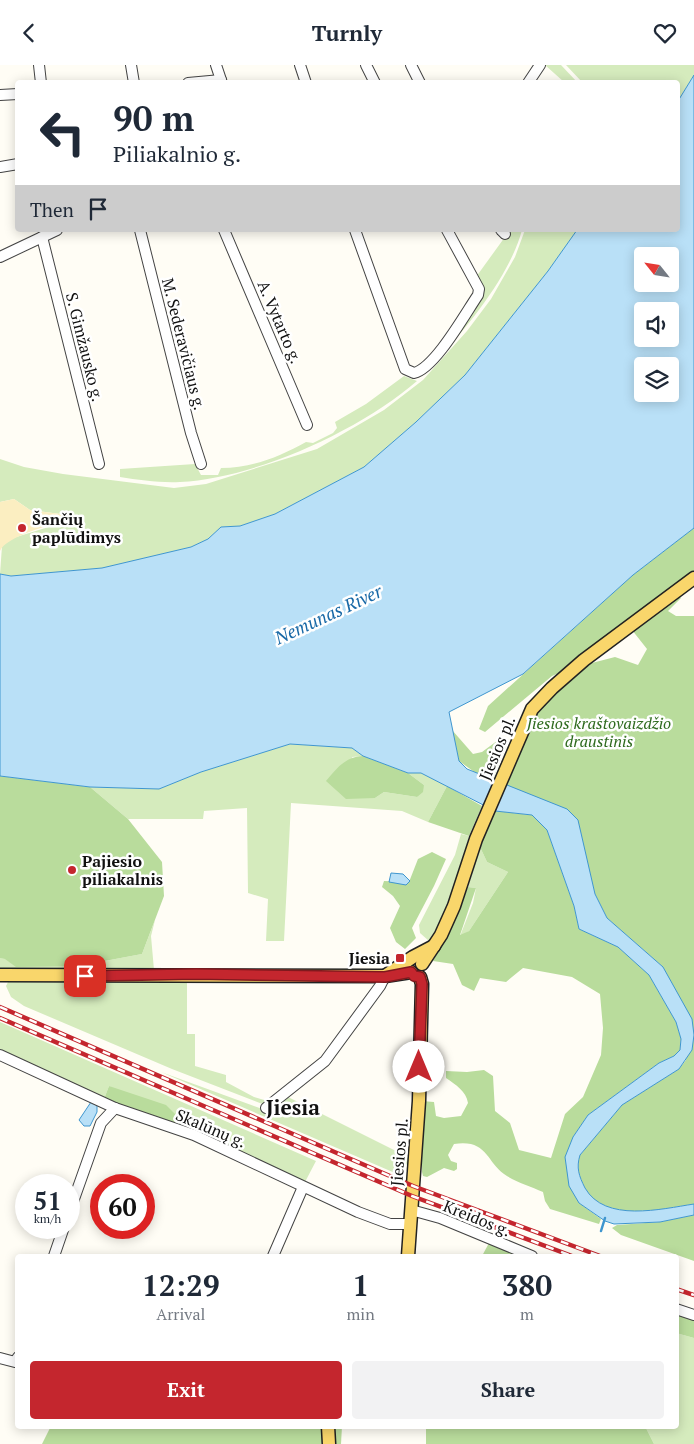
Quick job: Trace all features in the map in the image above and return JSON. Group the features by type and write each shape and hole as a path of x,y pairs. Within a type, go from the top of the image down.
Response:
{"main road":[{"name":"Jiesios pl.","path":"408,1254 420,1101 422,984 418,971 434,946 454,907 485,816 524,723 542,697 584,660 694,578"},
{"path":"385,977 412,957 434,946"},
{"path":"0,975 385,977 418,971"},
{"path":"328,1429 329,1444"}],"street":[{"path":"39,65 41,80"},
{"path":"131,65 134,80"},
{"path":"216,65 221,80"},
{"path":"300,65 305,80"},
{"path":"366,65 374,80"},
{"path":"411,65 418,80"},
{"path":"530,80 540,65"},
{"path":"0,95 15,95"},
{"path":"0,167 15,164"},
{"path":"0,257 53,232"},
{"name":"M. Sederavičiaus g.","path":"141,232 191,433 201,464"},
{"name":"A. Vytarto g.","path":"225,232 308,425"},
{"path":"356,232 405,369 418,372 435,358 478,295 480,289 448,232"},
{"name":"S. Gimžausko g.","path":"42,237 99,464"},
{"path":"266,1108 325,1061 385,977"},
{"name":"Skalūnų g.","path":"0,1055 115,1108 194,1135 378,1220 410,1224"},
{"path":"80,1182 101,1123 115,1108"},
{"path":"274,1254 303,1187"},
{"name":"Kreidos g.","path":"411,1210 440,1218 527,1254"},
{"path":"55,1254 60,1239"},
{"path":"679,1310 694,1315"},
{"path":"0,1358 15,1362"}],"green space":[{"path":"545,65 561,65 575,80 562,80"},
{"path":"566,65 694,65 694,75 680,98 680,80 580,80"},
{"path":"509,232 521,232 516,248 497,284 472,319 433,365 484,293 476,277"},
{"path":"524,232 576,232 548,271 465,375 416,422 364,467 275,514 240,526 221,527 208,539 191,547 103,568 11,576 0,574 2,546 13,538 68,521 68,515 30,510 14,499 0,502 0,459 24,467 63,474 174,488 206,484 317,449 384,410 423,380 467,331 491,299 515,257"},
{"path":"404,376 417,381 393,400 337,434 273,461 241,472 210,479 157,482 120,477 120,469 195,464 201,475 218,475 221,468 244,466 265,461 306,442 313,443 333,433 337,428 335,422 366,404"},
{"path":"694,528 694,573 561,672 552,676 485,732 479,729 488,706 633,575"},
{"name":"Jiesios kraštovaizdžio draustinis","path":"678,594 681,598 668,611 676,616 694,616 694,1204 666,1209 620,1210 606,1206 594,1199 581,1180 578,1164 580,1155 622,1105 679,1069 686,1060 663,967 607,918 595,894 590,875 506,784 536,715 560,688 588,664 615,657 638,665 647,649 632,630"},
{"path":"452,730 473,754 482,752 501,738 508,742 493,779 480,776 459,761"},
{"path":"290,744 352,748 363,756 352,757 375,798 384,792 417,797 424,785 408,773 421,773 447,786 428,822 402,811 291,803 284,941 266,941 268,899 248,893 247,808 204,811 203,819 128,819 90,787 159,789 201,772"},
{"path":"363,756 408,773 424,785 423,792 417,797 384,792 375,798 346,799 326,781 346,761"},
{"path":"0,776 90,787 128,819 162,862 164,896 142,954 78,966 16,967 5,959 0,958"},
{"path":"447,786 482,806 469,836 428,822"},
{"path":"495,811 532,815 547,830 574,906 579,929 618,947 649,975 676,1022 681,1039 680,1050 674,1056 659,1063 588,1115 573,1137 579,1203 601,1219 599,1224 550,1209 545,1201 543,1192 508,1177 498,1169 485,1152 473,1145 465,1143 454,1144 448,1155 451,1161 457,1163 457,1169 454,1171 444,1168 427,1177 423,1176 422,1101 434,1102 436,1116 444,1118 461,1116 468,1103 463,1092 446,1078 446,1071 467,1072 484,1070 493,1076 495,1111 510,1123 519,1150 551,1158 565,1114 583,1097 601,1055 603,1028 600,994 572,977 523,968 506,982 480,978 474,991 462,985 453,964 433,961 456,917 468,887 476,888 460,935 469,931 508,872 487,862 480,847"},
{"path":"461,834 469,836 458,876 439,927 433,939 429,941 420,933 419,925 455,855"},
{"path":"480,847 487,862 508,872 469,931 460,936 473,903 476,888 468,887"},
{"path":"432,852 446,859 412,928 416,938 405,949 396,942 390,928 400,906 393,896 382,887 384,881 409,882 418,859"},
{"path":"155,920 151,936 154,970 0,970 0,958 78,966 142,954"},
{"path":"187,979 187,1034 195,1034 195,1066 226,1075 226,1082 254,1097 271,1102 265,1105 172,1069 24,1006 11,997 6,986 9,980"},
{"path":"0,1022 316,1161 305,1182 175,1124 109,1086 104,1099 0,1051"},
{"path":"161,1072 265,1110 286,1096 410,1158 409,1161 400,1171 395,1173"},
{"path":"109,1086 166,1105 175,1114 175,1124 104,1099"},
{"path":"694,1215 694,1261 679,1256 679,1254 621,1235 612,1228 617,1225 660,1222"},
{"path":"489,1243 514,1254 483,1254"},
{"path":"679,1313 694,1318 694,1338 679,1334"},
{"path":"679,1334 694,1338 694,1444 654,1444 646,1429 679,1429"},
{"path":"50,1429 325,1429 325,1444 42,1444"},
{"path":"334,1429 342,1429 341,1444 334,1444"},
{"path":"426,1429 646,1429 654,1444 426,1444"}],"sand":[{"name":"Šančių paplūdimys","path":"14,499 30,510 68,515 68,521 20,536 11,540 0,551 0,502"}],"water":[{"name":"Nemunas River","path":"694,75 694,528 633,575 523,674 449,712 459,761 467,769 567,809 578,820 595,894 607,918 663,967 692,1019 694,1035 692,1050 679,1069 622,1105 580,1155 578,1168 585,1188 594,1199 606,1206 620,1210 666,1209 694,1204 694,1215 660,1222 614,1224 605,1221 579,1203 569,1186 565,1157 573,1137 588,1115 659,1063 674,1056 680,1050 681,1039 676,1022 649,975 618,947 579,929 574,906 547,830 532,815 495,811 421,773 408,773 363,756 352,748 290,744 201,772 159,789 90,787 0,776 0,574 11,576 102,568 191,547 208,539 221,527 240,526 275,514 364,467 416,422 465,375 548,271 576,232 680,232 680,98"},
{"path":"391,873 403,874 410,881 406,885 389,882"},
{"path":"91,1102 97,1104 97,1112 90,1126 84,1126 79,1120"}],"waterway":[{"path":"601,1231 605,1218"}],"railway":[{"path":"0,1007 413,1186 595,1254"},
{"path":"0,1018 412,1196 567,1254"},
{"path":"679,1290 694,1295"}],"place":[{"name":"Šančių paplūdimys","path":"22,528"},
{"name":"Pajiesio piliakalnis","path":"72,870"},
{"name":"Jiesia","path":"400,958"}],"district":[{"name":"Jiesia","path":"293,1107"}],"route":[{"path":"85,976 196,974 385,977 411,972 414,976 420,977 422,984 419,1067"}]}
